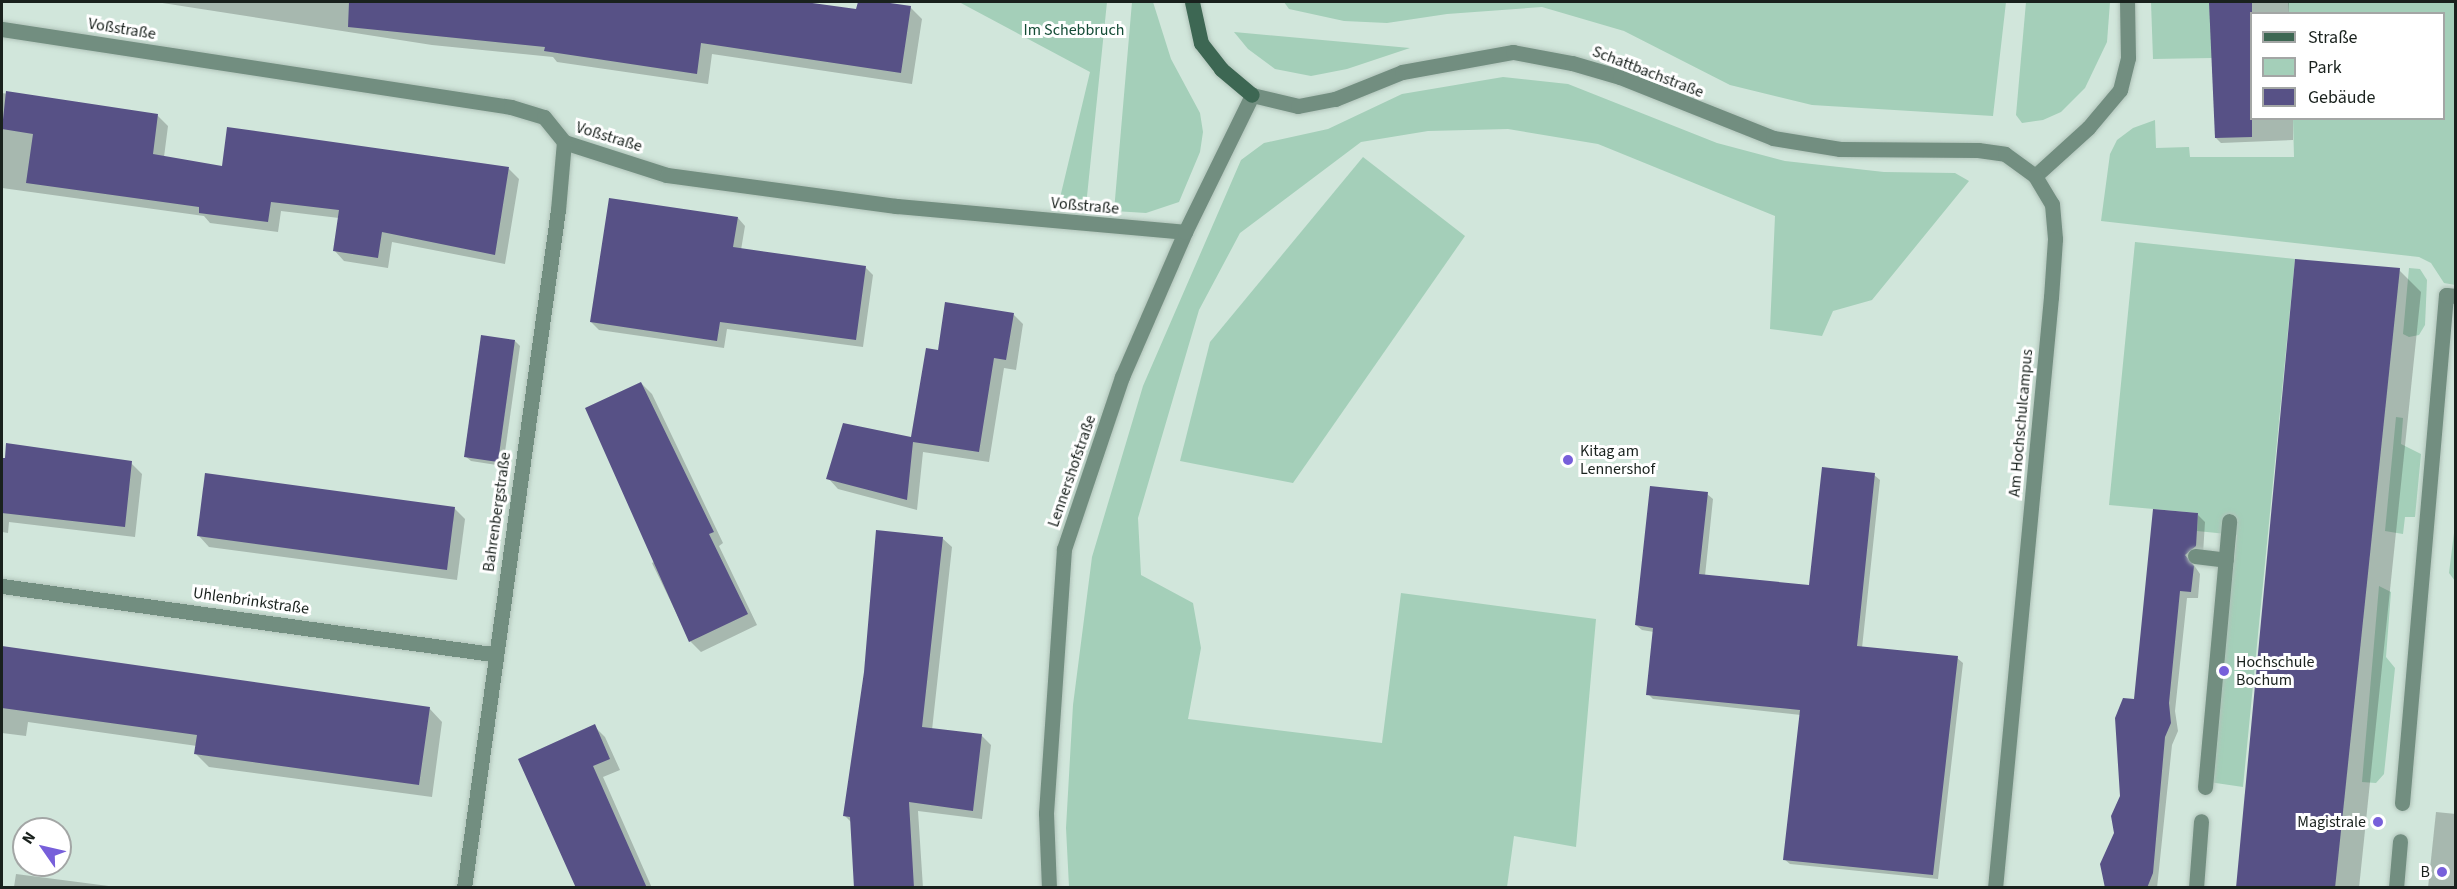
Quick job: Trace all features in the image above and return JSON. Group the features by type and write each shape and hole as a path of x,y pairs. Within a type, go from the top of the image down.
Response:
{"street":[{"name":"Schattbachstraße","path":"1192,2 1193,18 1201,42 1221,69 1252,95 1298,106 1335,99 1402,72 1513,52 1572,63 1620,77 1773,138 1840,149 1991,151 2005,154 2036,176"},
{"path":"2036,176 2088,128 2120,90 2128,58 2127,2"},
{"name":"Voßstraße","path":"2,29 511,107 544,117 564,142 667,175 896,206 1185,232"},
{"name":"Lennershofstraße","path":"1049,888 1046,813 1064,549 1122,377 1185,232 1252,95"},
{"name":"Bahrenbergstraße","path":"464,888 558,210 564,142"},
{"name":"Am Hochschulcampus","path":"1995,888 2055,239 2052,204 2036,176"},
{"path":"2402,803 2446,295 2456,296"},
{"path":"2205,786 2229,521"},
{"path":"2195,556 2226,560"},
{"name":"Uhlenbrinkstraße","path":"2,586 495,654"},
{"path":"2196,888 2201,821"},
{"path":"2396,888 2400,841"}],"green space":[{"name":"Im Schebbruch","path":"959,2 1107,2 1086,206 1059,202 1090,72"},
{"path":"1132,2 1153,2 1171,59 1200,113 1203,132 1200,152 1179,202 1146,213 1114,211"},
{"path":"1284,2 2006,2 1993,116 1812,105 1730,85 1624,31 1542,7 1447,14 1387,23 1344,21 1289,9"},
{"path":"2026,2 2110,2 2107,42 2085,88 2061,112 2043,120 2022,123 2016,115"},
{"path":"2151,2 2209,2 2212,58 2153,59"},
{"path":"2288,2 2455,2 2455,285 2444,283 2431,263 2419,257 2101,221 2110,154 2117,140 2133,128 2155,120 2156,148 2189,147 2190,157 2294,157 2293,120 2445,120 2445,12 2289,12"},
{"path":"1234,32 1410,48 1347,69 1311,76 1275,69 1248,49"},
{"path":"1503,77 1568,84 1717,143 1785,161 1884,172 1955,173 1969,181 1872,300 1833,311 1822,336 1770,329 1775,216 1598,144 1508,129 1428,131 1361,142 1240,233 1199,310 1138,518 1141,575 1193,603 1201,648 1188,719 1382,743 1401,593 1596,619 1576,847 1514,836 1507,887 1069,887 1066,828 1073,705 1092,557 1143,386 1241,160 1264,143 1328,129 1402,94"},
{"path":"1363,157 1465,236 1293,483 1180,461 1210,342"},
{"path":"2135,242 2295,259 2243,787 2209,782 2237,535 2197,531 2198,513 2109,505"},
{"path":"2409,268 2420,269 2427,280 2425,325 2419,335 2409,337 2403,334"},
{"path":"2396,417 2403,418 2401,444 2421,454 2415,517 2405,517 2403,534 2385,531"},
{"path":"2455,525 2455,581 2449,573"},
{"path":"2379,586 2391,592 2386,657 2395,668 2384,774 2376,783 2362,782"}],"building":[{"path":"349,2 805,2 856,9 858,2 883,2 911,6 901,73 701,43 697,74 544,51 545,47 348,27"},
{"path":"2209,2 2252,2 2252,12 2250,12 2250,120 2252,120 2252,137 2215,138"},
{"path":"6,91 158,114 153,154 222,166 227,127 509,167 495,255 382,232 378,258 333,251 339,210 271,202 268,222 199,213 199,207 26,183 33,134 2,129"},
{"path":"609,198 738,217 733,247 866,266 856,340 720,322 717,341 590,322"},
{"path":"2295,259 2400,268 2335,888 2236,888"},
{"path":"945,302 1014,313 1006,360 994,358 979,452 913,442 907,500 826,479 843,423 911,437 926,348 938,350"},
{"path":"481,335 515,340 498,462 464,457"},
{"path":"641,382 714,532 709,534 748,614 689,642 585,408"},
{"path":"6,443 132,461 125,527 2,513 2,458 5,458"},
{"path":"1822,467 1875,473 1857,646 1958,656 1933,875 1783,860 1800,710 1646,695 1653,628 1635,625 1650,486 1708,492 1699,574 1809,585"},
{"path":"205,473 455,507 447,570 197,536"},
{"path":"2153,509 2198,513 2196,546 2185,555 2194,566 2191,592 2180,591 2169,703 2171,723 2165,737 2153,873 2147,888 2105,888 2100,864 2114,833 2111,816 2120,796 2115,718 2123,698 2134,699"},
{"path":"876,530 943,537 922,727 982,734 973,811 909,802 914,888 854,888 850,817 843,816 864,672"},
{"path":"2,646 430,707 419,785 194,754 197,735 2,708"},
{"path":"595,724 610,759 593,766 647,888 576,888 518,759"}],"place":[{"name":"Kitag am Lennershof","path":"1568,460"},
{"name":"Hochschule Bochum","path":"2224,671"},
{"name":"Magistrale","path":"2378,822"},
{"name":"B","path":"2442,872"}]}
